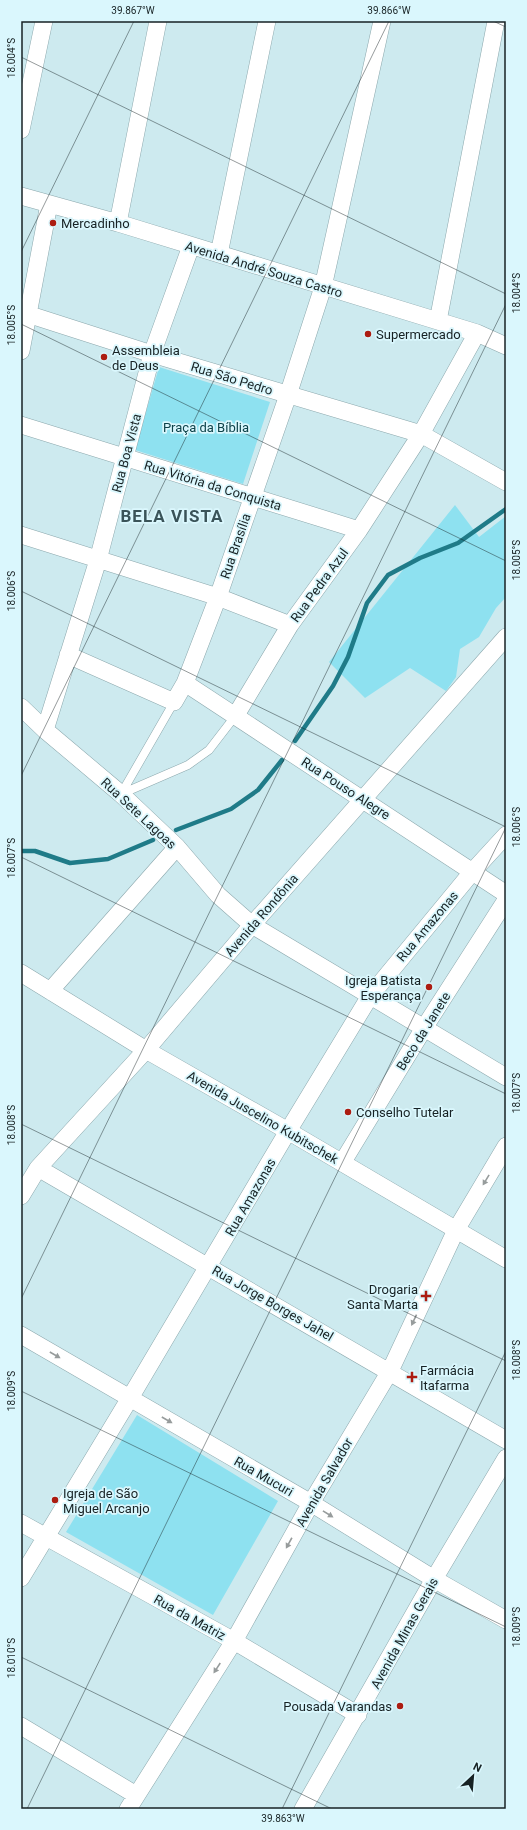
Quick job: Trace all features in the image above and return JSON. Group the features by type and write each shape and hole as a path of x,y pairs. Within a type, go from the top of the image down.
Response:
{"street":[{"path":"21,130 44,21"},
{"path":"118,223 158,21"},
{"path":"219,254 267,21"},
{"name":"Rua Brasília","path":"174,702 185,683 218,597 288,395 323,287 382,21"},
{"path":"438,321 496,21"},
{"name":"Avenida André Souza Castro","path":"21,196 118,223 477,333 506,346"},
{"path":"21,350 24,313 49,204"},
{"name":"Rua Boa Vista","path":"45,730 98,560 152,354 191,246"},
{"name":"Rua São Pedro","path":"24,313 152,354 421,434 506,482"},
{"name":"Rua Pedra Azul","path":"236,716 290,624 359,530 421,434 477,333"},
{"name":"Rua Vitória da Conquista","path":"21,425 359,530"},
{"path":"21,535 218,597 290,624"},
{"name":"Avenida Rondônia","path":"21,1196 38,1168 146,1050 252,925 506,637"},
{"path":"68,655 174,702"},
{"name":"Rua Pouso Alegre","path":"185,683 506,894"},
{"name":"Rua Sete Lagoas","path":"21,707 45,730 121,794 177,847 218,895 252,925 506,1078"},
{"name":"Rua Amazonas","path":"21,1578 370,996 472,872 506,834"},
{"path":"50,991 177,847"},
{"name":"Beco da Janete","path":"342,1163 424,1028 506,900"},
{"name":"Avenida Juscelino Kubitschek","path":"21,973 146,1050 288,1131 506,1259"},
{"name":"Avenida Salvador","path":"132,1802 234,1641 311,1503 390,1371 456,1230 506,1146"},
{"name":"Rua Jorge Borges Jahel","path":"38,1168 390,1371 506,1440"},
{"name":"Rua Mucuri","path":"21,1336 311,1503 434,1579 506,1620"},
{"name":"Avenida Minas Gerais","path":"303,1809 358,1715 434,1579 506,1458"},
{"name":"Rua da Matriz","path":"21,1523 234,1641 358,1715"},
{"path":"21,1726 132,1802"}],"lane":[{"name":"Rua Brasília","path":"121,794 174,702"},
{"name":"Rua Pedra Azul","path":"121,794 188,765 209,750 236,716"}],"green space":[{"name":"Praça da Bíblia","path":"159,367 270,402 243,484 135,450"},
{"path":"455,505 479,537 506,516 506,597 496,608 479,637 460,649 456,677 446,691 410,668 365,698 329,662"},
{"path":"137,1415 278,1501 213,1615 66,1532"}],"waterway":[{"path":"295,741 333,686 348,657 367,603 388,575 420,558 458,543 506,509"},
{"path":"176,830 231,809 258,790 282,760"},
{"path":"21,851 35,851 70,863 108,859 153,840"}],"place":[{"name":"Mercadinho","path":"53,223"},
{"name":"Supermercado","path":"368,334"},
{"name":"Assembleia de Deus","path":"104,357"},
{"name":"Igreja Batista Esperança","path":"429,987"},
{"name":"Conselho Tutelar","path":"348,1112"},
{"name":"Drogaria Santa Marta","path":"426,1296"},
{"name":"Farmácia Itafarma","path":"412,1377"},
{"name":"Igreja de São Miguel Arcanjo","path":"55,1500"},
{"name":"Pousada Varandas","path":"400,1706"}],"district":[{"name":"BELA VISTA","path":"172,516"}]}
